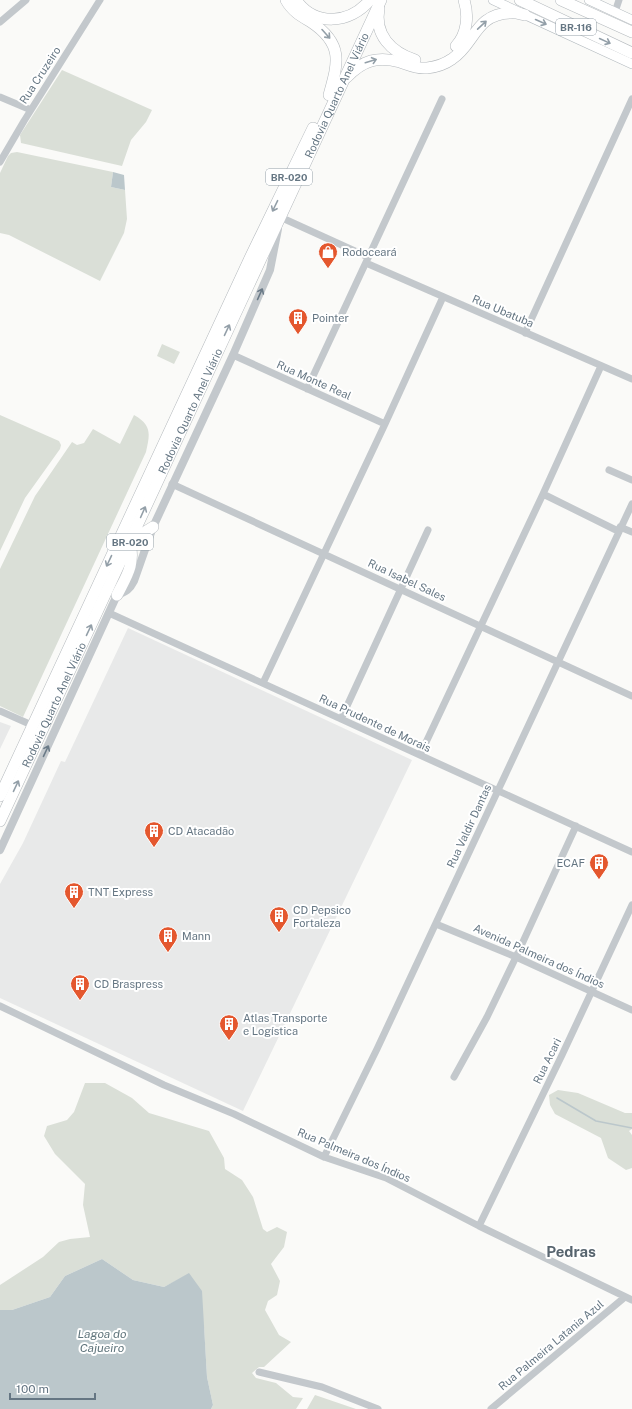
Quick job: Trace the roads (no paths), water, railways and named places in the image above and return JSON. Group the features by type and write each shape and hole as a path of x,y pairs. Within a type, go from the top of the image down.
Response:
{"highway":[{"path":"286,0 293,9 321,29 330,39 334,48 337,66 332,97"},
{"path":"296,0 303,9 310,13 319,18 331,20 354,14 363,8 370,0"},
{"name":"Rodovia Quarto Anel Viário","path":"0,821 280,218 373,0"},
{"path":"381,0 378,16 379,27 384,39 394,51 405,57 426,61 438,59 458,45 464,33 467,19 464,0"},
{"name":"Rodovia Quarto Anel Viário","path":"0,796 34,726 250,259 381,0"},
{"name":"BR-116","path":"520,0 632,53"},
{"name":"BR-116","path":"562,0 632,32"},
{"path":"332,97 355,68 366,62 377,59 388,60 414,67 425,68 438,66 453,58 462,50 478,28 488,19 498,14 511,12 525,15"},
{"path":"117,595 131,565 131,540 153,527"}],"main road":[{"name":"BR-116","path":"492,0 632,64"},
{"name":"BR-116","path":"589,0 632,20"}],"street":[{"path":"0,22 26,0"},
{"name":"Rua Cruzeiro","path":"0,162 100,0"},
{"path":"616,12 619,0"},
{"path":"0,97 31,110"},
{"path":"307,389 442,98"},
{"path":"525,333 632,99"},
{"path":"0,850 117,595 130,588 134,581 153,527 272,267 280,218"},
{"name":"Rua Ubatuba","path":"280,218 443,297 632,379"},
{"path":"263,683 443,297"},
{"name":"Rua Monte Real","path":"233,355 385,424"},
{"path":"420,755 543,494 601,366"},
{"path":"609,470 632,480"},
{"name":"Rua Isabel Sales","path":"172,484 632,696"},
{"path":"543,494 619,529 632,532"},
{"name":"Rua Valdir Dantas","path":"324,1157 436,924 619,529 632,504"},
{"path":"341,719 428,530"},
{"name":"Rua Prudente de Morais","path":"110,613 632,852"},
{"path":"0,711 34,726"},
{"path":"454,1077 487,1017 576,826"},
{"name":"Rua Acari","path":"479,1226 562,1055 632,905"},
{"name":"Avenida Palmeira dos Índios","path":"436,924 516,957 632,1010"},
{"name":"Rua Palmeira dos Índios","path":"0,1006 164,1085 234,1114 324,1157 386,1178 479,1226 629,1298"},
{"name":"Rua Palmeira Latania Azul","path":"491,1409 629,1298"},
{"path":"259,1372 322,1387 378,1409"}],"water":[{"path":"113,172 124,175 125,190 111,187"},
{"name":"Lagoa do Cajueiro","path":"102,1259 133,1280 164,1287 189,1273 202,1291 207,1377 213,1405 211,1409 0,1409 0,1310 12,1310 50,1297 65,1276"}],"waterway":[{"path":"557,1098 596,1121 632,1128"}],"place":[{"name":"Rodoceará","path":"328,269"},
{"name":"Pointer","path":"298,335"},
{"name":"CD Atacadão","path":"154,848"},
{"name":"ECAF","path":"599,880"},
{"name":"TNT Express","path":"74,909"},
{"name":"CD Pepsico Fortaleza","path":"279,933"},
{"name":"Mann","path":"168,953"},
{"name":"CD Braspress","path":"80,1001"},
{"name":"Atlas Transporte e Logística","path":"229,1041"}],"district":[{"name":"Pedras","path":"571,1251"}]}
